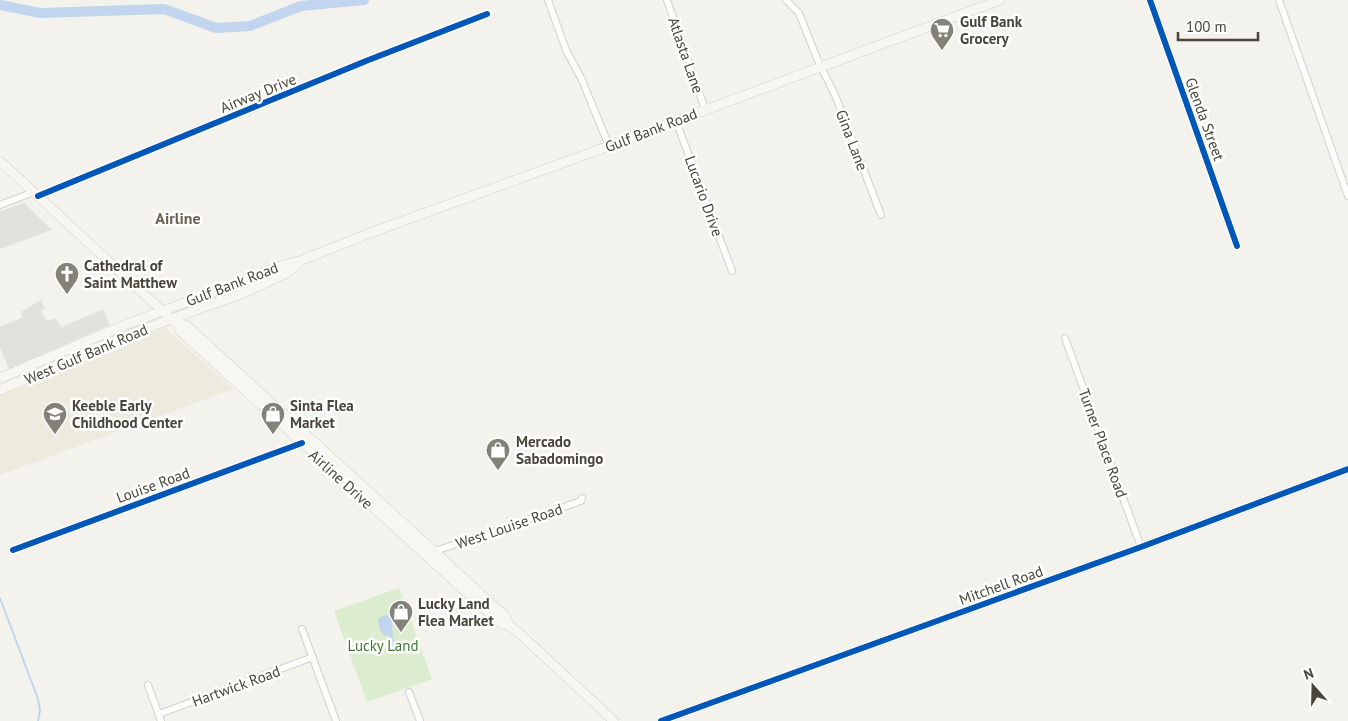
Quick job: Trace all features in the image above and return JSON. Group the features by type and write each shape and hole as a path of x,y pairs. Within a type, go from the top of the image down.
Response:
{"main road":[{"name":"Gulf Bank Road","path":"163,311 1000,0"},
{"name":"Airline Drive","path":"0,161 163,311 175,321 186,326 435,551 505,616 510,626 614,721"},
{"name":"Gulf Bank Road","path":"175,321 287,274 302,260"},
{"name":"West Gulf Bank Road","path":"0,378 127,324 163,311"},
{"name":"Airline Drive","path":"175,321 180,331 434,564 500,623 510,626"},
{"name":"West Gulf Bank Road","path":"0,390 99,347 175,321"},
{"path":"434,564 435,551"}],"street":[{"path":"548,0 566,50 582,80 609,146"},
{"name":"Atlasta Lane","path":"667,0 705,109"},
{"name":"Gina Lane","path":"786,0 799,13 835,95 881,214"},
{"name":"Glenda Street","path":"1150,0 1237,246"},
{"path":"1278,0 1348,196"},
{"name":"Airway Drive","path":"0,204 36,194 487,14"},
{"name":"Lucario Drive","path":"676,121 732,271"},
{"name":"Turner Place Road","path":"1064,338 1140,547"},
{"name":"Louise Road","path":"13,550 302,443"},
{"name":"Mitchell Road","path":"661,721 1140,547 1348,469"},
{"name":"West Louise Road","path":"435,551 575,504 581,501 582,498"},
{"path":"302,629 336,721"},
{"name":"Hartwick Road","path":"160,718 313,658"},
{"path":"148,685 160,718"},
{"path":"409,692 420,721"}],"shaded area":[{"path":"24,203 52,230 0,249 0,211"},
{"path":"41,300 45,308 41,311 47,321 55,318 62,327 103,309 110,325 9,369 0,348 0,327 23,317 21,312"},
{"name":"Keeble Early Childhood Center","path":"165,328 233,389 0,475 0,395"}],"green space":[{"name":"Lucky Land","path":"399,588 432,679 367,702 334,611"}],"water":[{"path":"386,615 391,617 393,636 398,645 393,649 389,646 389,636 384,635 380,630 378,620"}],"waterway":[{"path":"0,5 40,13 164,9 216,28 250,26 301,6 364,0"},
{"path":"0,598 38,699 40,710 38,721"}],"cycle path":[{"path":"1150,0 1237,246"},
{"path":"38,196 366,61 487,14"},
{"path":"13,550 302,443"},
{"path":"661,721 1141,547 1348,469"}],"place":[{"name":"Gulf Bank Grocery","path":"942,51"},
{"name":"Cathedral of Saint Matthew","path":"67,295"},
{"name":"Keeble Early Childhood Center","path":"55,435"},
{"name":"Sinta Flea Market","path":"273,435"},
{"name":"Mercado Sabadomingo","path":"498,471"},
{"name":"Lucky Land Flea Market","path":"401,633"}],"district":[{"name":"Airline","path":"178,218"}]}
